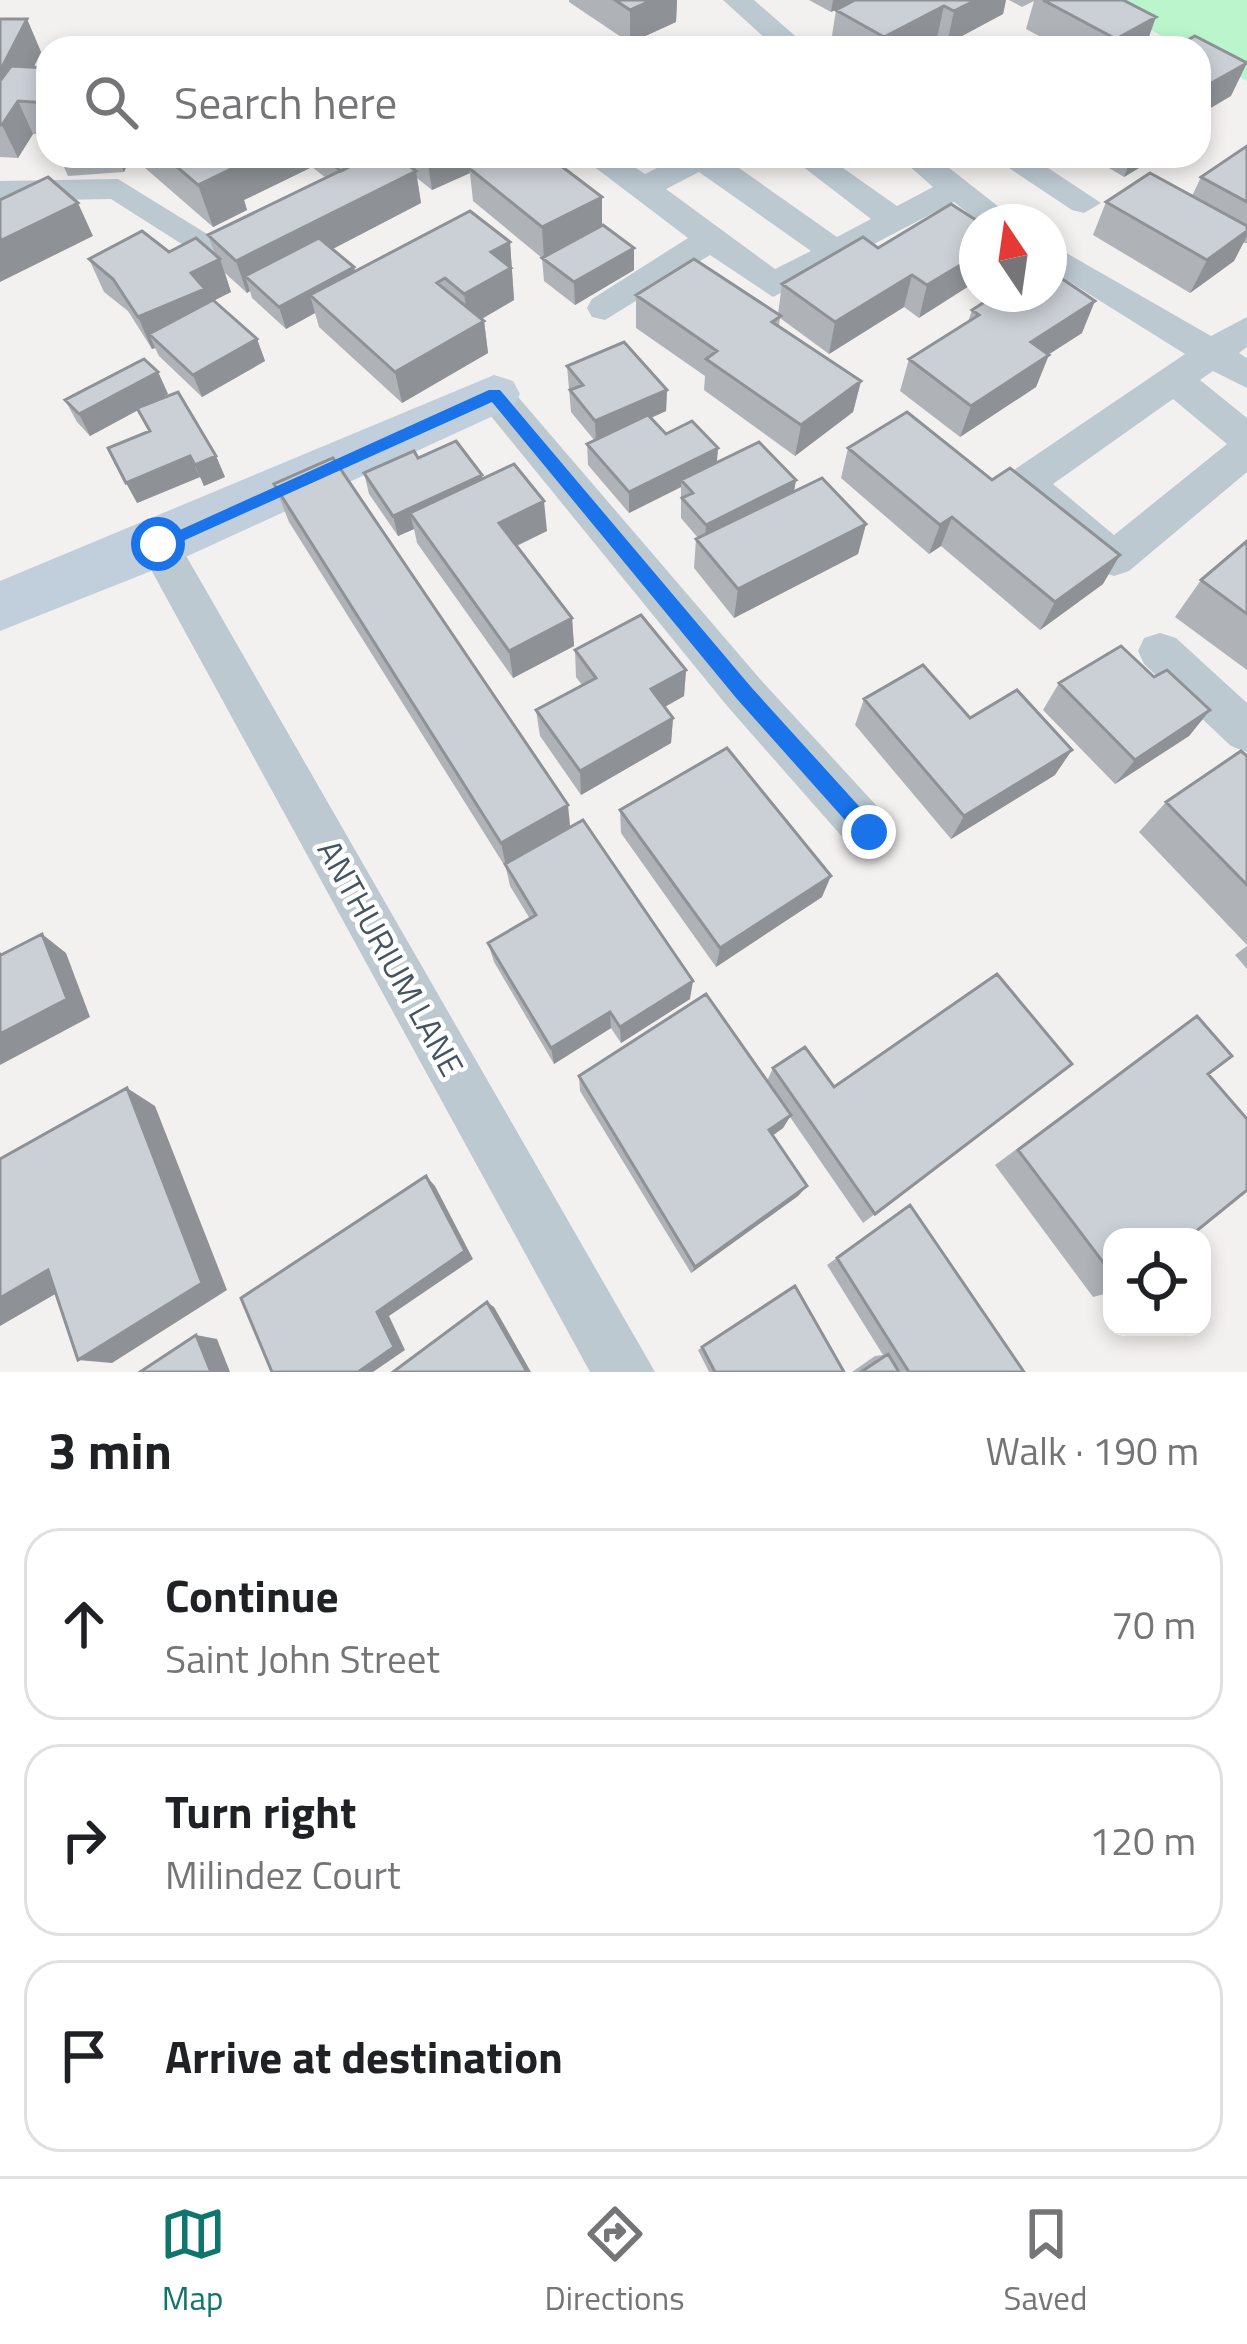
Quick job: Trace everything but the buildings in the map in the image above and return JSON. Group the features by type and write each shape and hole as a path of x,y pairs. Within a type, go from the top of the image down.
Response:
{"street":[{"path":"737,0 780,36"},
{"path":"614,168 772,285 896,220 933,168"},
{"path":"644,188 682,168"},
{"path":"718,168 836,252"},
{"path":"822,168 896,220"},
{"path":"936,168 979,204"},
{"path":"1027,168 1084,203"},
{"path":"0,191 118,189 210,251 268,223"},
{"path":"604,308 710,239"},
{"path":"1067,265 1247,374"},
{"path":"1247,328 1025,483 1114,560 1247,450"},
{"path":"1174,380 1247,440"},
{"path":"0,608 158,544 494,394 744,693 869,832"},
{"name":"ANTHURIUM LANE","path":"158,544 624,1372"},
{"path":"1160,651 1247,732"}],"green space":[{"path":"1094,0 1247,0 1247,81 1211,62 1211,36 1162,36"}],"route":[{"path":"158,544 494,394 744,693 869,832"}]}
